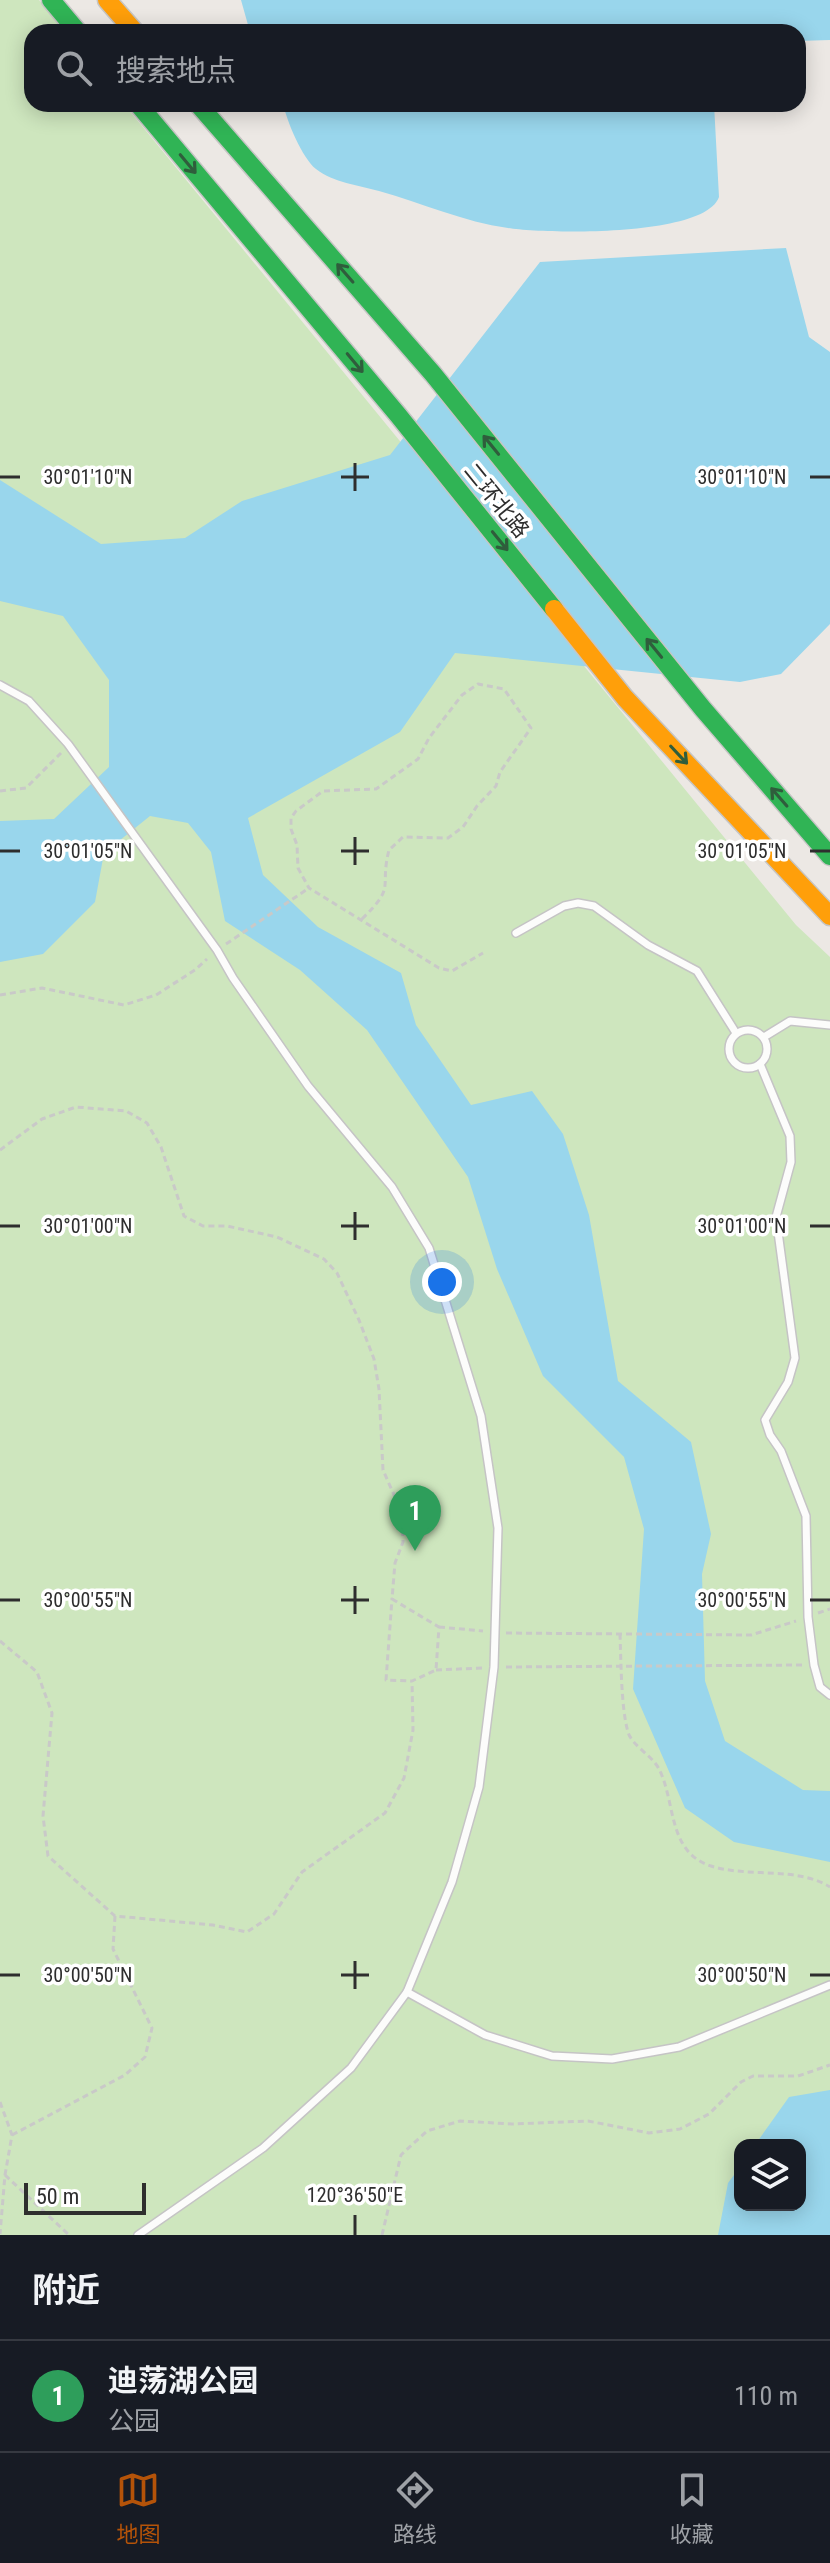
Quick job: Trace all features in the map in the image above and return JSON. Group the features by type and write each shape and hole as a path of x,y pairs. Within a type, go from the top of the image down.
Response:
{"highway":[{"path":"51,0 71,24"},
{"path":"107,0 128,24"},
{"name":"二环北路","path":"145,112 398,415 625,698 830,916"},
{"name":"二环北路","path":"205,112 433,374 703,709 830,856"}],"lane":[{"path":"0,685 29,701 68,744 217,950 308,1086 392,1187 429,1248 481,1416 498,1528 494,1667 479,1787 452,1882 407,1992 351,2068 263,2148 138,2235"},
{"path":"516,933 564,906 578,903 594,906 648,945 697,971 736,1033"},
{"path":"764,1037 790,1021 830,1025"},
{"path":"751,1030 764,1037 768,1051 760,1064 746,1068 733,1061 729,1046 736,1033 751,1030"},
{"path":"760,1064 790,1136 791,1162 776,1217 795,1358 788,1382 765,1420 770,1435 781,1451 806,1516 808,1617 814,1665 820,1687 830,1695"},
{"path":"407,1992 485,2035 552,2056 612,2059 679,2047 830,1985"}],"path":[{"path":"362,919 382,899 389,850 403,837 448,838 463,827 496,786 500,772 531,728 504,689 478,684 462,695 429,738 418,759 376,789 323,791 291,818 298,868 309,888 439,968 452,971 483,953"},
{"path":"0,791 26,788 68,744"},
{"path":"0,995 42,988 124,1005 156,995 309,888"},
{"path":"0,1150 42,1119 76,1107 126,1111 147,1123 161,1147 184,1216 203,1226 227,1226 277,1237 324,1259 337,1273 374,1359 379,1389 383,1470 402,1513 403,1542 395,1563 386,1680 412,1681 436,1670 494,1667 814,1665"},
{"path":"392,1599 439,1627 495,1633 751,1635 830,1609"},
{"path":"436,1670 439,1627"},
{"path":"620,1634 628,1734 658,1766 667,1789 675,1829 685,1849 706,1864 731,1872 795,1876 821,1881 830,1887"},
{"path":"0,1641 37,1672 52,1713 43,1816 48,1856 115,1916 213,1925 247,1932 274,1914 302,1872 385,1813 404,1778 413,1730 412,1681"},
{"path":"12,2135 125,2075 145,2057 152,2028 113,1949 115,1916"},
{"path":"382,2235 401,2155 427,2131 460,2121 512,2124 588,2121 649,2133 680,2129 709,2114 741,2082 753,2076 798,2076 830,2065"},
{"path":"0,2102 12,2135 0,2234"},
{"path":"5,2175 69,2235"}],"green space":[{"path":"0,0 39,0 58,24 24,24 24,112 131,112 796,925 830,957 830,2235 0,2235"}],"water":[{"path":"241,0 830,0 830,40 806,41 806,24 248,24"},
{"path":"286,112 714,112 719,197 707,210 685,220 656,226 555,231 492,225 330,178 311,164"},
{"path":"786,248 809,337 830,352 830,624 781,674 740,682 455,653 400,732 248,818 263,875 318,927 401,973 416,1025 471,1105 532,1091 563,1134 589,1215 618,1381 691,1442 711,1534 702,1574 705,1681 725,1741 803,1790 830,1791 830,1862 734,1842 685,1808 633,1689 644,1529 624,1457 543,1376 497,1269 468,1177 367,1030 300,970 225,921 211,852 188,823 150,816 104,853 95,902 43,954 0,962 0,821 54,819 109,767 109,680 63,616 0,601 0,480 101,544 185,538 242,501 390,455 540,262"},
{"path":"830,2090 830,2235 718,2235 728,2183 734,2175 734,2211 806,2211 806,2139 759,2139 789,2097"}],"traffic: fast":[{"path":"51,0 71,24"},
{"path":"145,112 398,415 554,609"},
{"path":"205,112 433,374 703,709 830,856"}],"traffic: slow":[{"path":"107,0 128,24"},
{"path":"554,609 625,698 830,916"}],"place":[{"name":"迪荡湖公园","path":"415,1551"}]}
